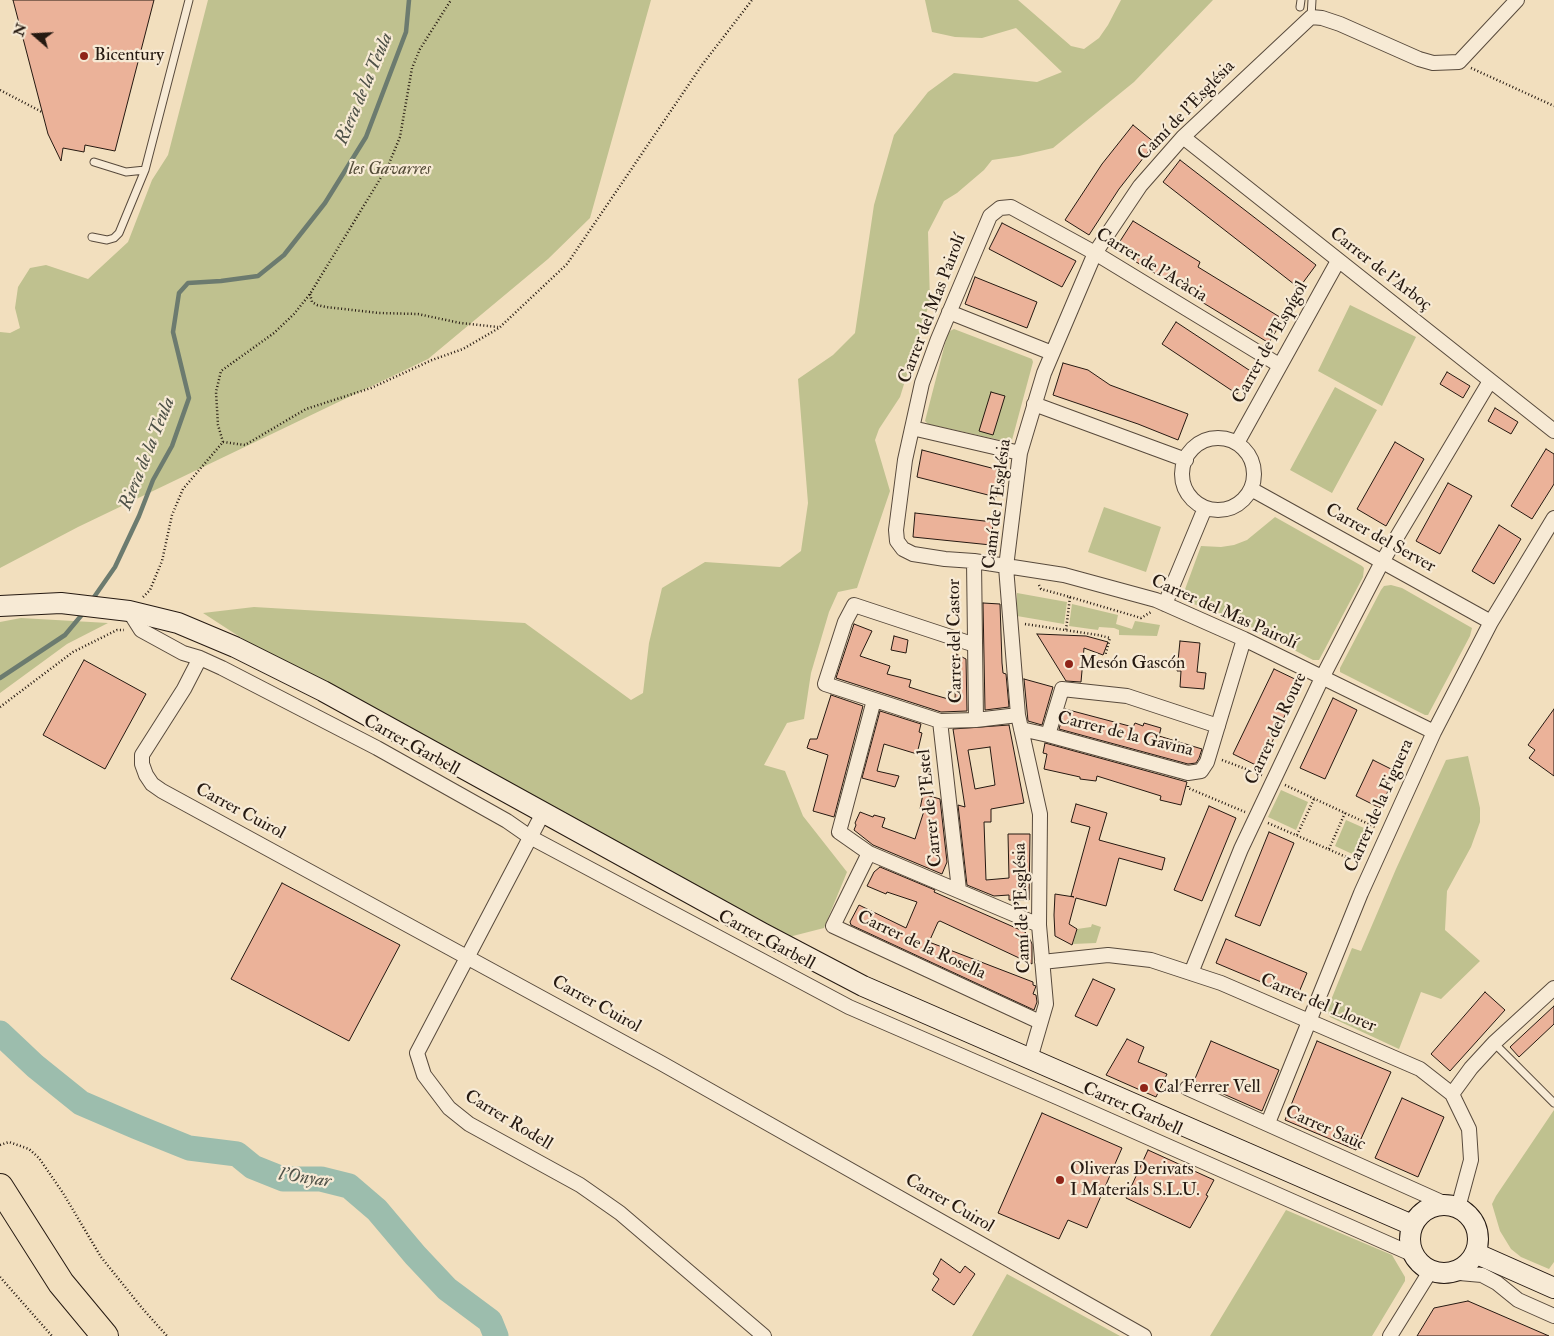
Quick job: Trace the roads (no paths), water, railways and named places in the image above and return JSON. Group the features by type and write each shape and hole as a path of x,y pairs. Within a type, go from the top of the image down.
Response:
{"highway":[{"path":"4,1192 61,1283 105,1336"}],"main road":[{"path":"0,606 61,603 129,611 178,623 235,647 323,691 543,813 863,986 1412,1225"},
{"path":"1434,1206 1453,1206 1466,1213 1476,1227 1477,1244 1475,1253 1459,1269 1439,1271 1421,1264 1414,1255 1410,1240 1412,1225 1427,1209 1434,1206"},
{"path":"1475,1253 1554,1288"}],"street":[{"path":"1310,17 1322,18 1340,24 1419,59 1433,63 1459,62 1517,0"},
{"name":"Camí de l'Església","path":"1030,1060 1046,1004 1039,924 1040,814 1018,715 1006,567 1020,453 1044,373 1096,253 1140,186 1183,137 1310,17"},
{"name":"Carrer de l'Arboç","path":"1183,137 1554,432"},
{"name":"Carrer de l'Acàcia","path":"1000,208 1011,207 1096,253 1279,365"},
{"name":"Carrer del Mas Pairolí","path":"1000,208 990,216 949,312 922,383 905,460 896,530 897,541 903,549 912,554 974,561 1064,575 1161,602 1244,639 1434,732"},
{"name":"Carrer de l'Espígol","path":"1237,443 1338,261"},
{"path":"949,312 1052,353"},
{"name":"Carrer del Roure","path":"1191,973 1241,849 1322,678 1382,562 1490,381"},
{"path":"1034,404 1186,460"},
{"path":"912,428 1020,453"},
{"path":"1211,438 1224,438 1237,443 1249,455 1254,471 1251,489 1244,500 1227,509 1205,508 1190,497 1184,486 1182,476 1186,460 1197,444 1211,438"},
{"name":"Carrer del Server","path":"1251,489 1491,622"},
{"path":"1161,602 1205,508"},
{"name":"Carrer de la Figuera","path":"1268,1123 1372,868 1434,732 1491,622 1554,518"},
{"name":"Carrer del Castor","path":"974,561 976,720"},
{"path":"974,645 854,605 845,622 825,684 940,721 976,720 1018,715"},
{"name":"Carrer Garbell","path":"129,611 140,630 183,653 222,668 377,748 507,821 530,837 849,1008 1059,1098 1414,1255"},
{"name":"Carrer de la Gavina","path":"1022,729 1188,773 1201,771 1207,762 1244,639"},
{"name":"Carrer Cuirol","path":"200,658 184,689 142,755 142,764 152,784 661,1063 1144,1336"},
{"path":"1048,735 1062,689 1126,696 1218,726"},
{"path":"874,700 839,832 869,853 1039,924"},
{"name":"Carrer de l'Estel","path":"940,721 959,890"},
{"name":"Carrer Rodell","path":"543,813 416,1053 424,1075 449,1108 469,1124 580,1185 612,1207 764,1336"},
{"name":"Carrer de la Rosella","path":"869,853 833,926 1040,1022"},
{"name":"Carrer del Llorer","path":"1042,962 1108,956 1151,960 1221,983 1420,1069 1452,1094 1470,1129 1471,1160 1453,1206"},
{"path":"1452,1094 1471,1068 1494,1043 1554,988"},
{"name":"Carrer Saüc","path":"1187,1088 1453,1206"},
{"path":"1390,1336 1439,1271 1482,1275 1497,1283 1518,1300 1554,1316"}],"lane":[{"path":"92,236 108,240 114,238 119,233 145,170 189,0"},
{"path":"1310,17 1312,0"},
{"path":"94,162 126,172 145,170"},
{"path":"1494,1043 1554,1103"}],"waterway":[{"name":"Riera de la Teula","path":"92,600 115,567 139,516 153,480 172,446 189,398 173,332 179,293 188,283 258,276 284,255 325,203 366,137 406,32 409,0"},
{"name":"Riera de la Teula","path":"0,678 65,635 85,611"},
{"name":"l'Onyar","path":"0,1033 35,1066 81,1103 189,1148 237,1154 253,1167 283,1179 321,1179 349,1186 377,1210 447,1289 490,1321 496,1336"}],"place":[{"name":"Bicentury","path":"84,56"},
{"name":"Mesón Gascón","path":"1069,664"},
{"name":"Cal Ferrer Vell","path":"1144,1088"},
{"name":"Oliveras Derivats I Materials S.L.U.","path":"1060,1180"}],"park label":[{"name":"les Gavarres","path":"390,170"}]}
